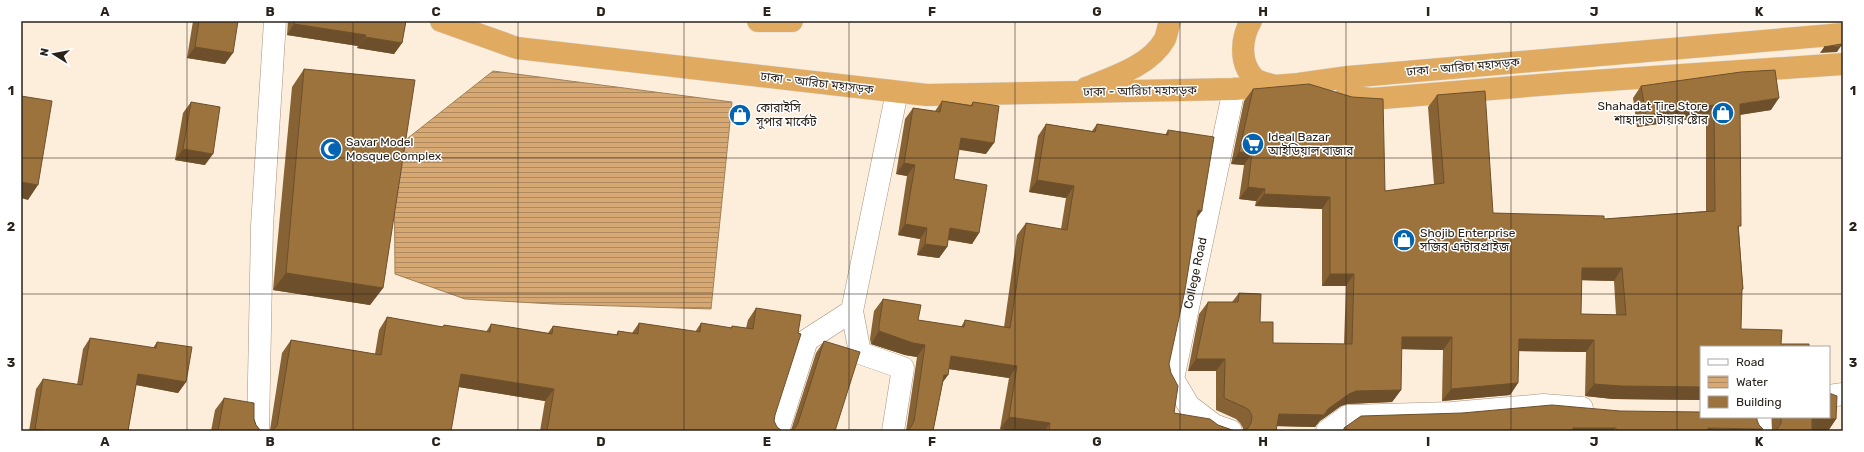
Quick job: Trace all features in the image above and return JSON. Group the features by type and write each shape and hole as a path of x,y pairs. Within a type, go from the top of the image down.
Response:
{"highway":[{"name":"ঢাকা - আরিচা মহাসড়ক","path":"441,21 517,48 927,95 1234,89 1298,84 1348,77 1843,34"},
{"path":"758,21 792,21"},
{"path":"1076,92 1136,66 1155,53 1165,38 1170,21"},
{"path":"1251,21 1246,29 1243,45 1245,63 1254,79 1275,86"},
{"path":"1298,84 1347,97 1371,99 1564,83 1843,64"}],"street":[{"path":"258,431 262,226 275,21"},
{"name":"College Road","path":"1231,431 1214,425 1189,406 1173,379 1234,89"},
{"path":"893,431 903,368 860,353 852,311 897,92"},
{"path":"778,431 807,340 852,311"},
{"path":"1830,396 1843,394"},
{"path":"1327,431 1348,416 1452,413 1543,404 1605,411"},
{"path":"1760,418 1761,431"}],"water":[{"path":"493,71 732,102 711,309 553,304 465,299 395,274 394,149"}],"building":[{"path":"199,21 238,21 233,53 195,47"},
{"path":"295,21 406,21 402,43 365,37 366,35 294,24"},
{"path":"1841,44 1841,46 1824,47"},
{"path":"304,69 415,80 383,288 286,273"},
{"path":"1775,70 1779,98 1740,104 1741,226 1738,226 1743,289 1741,329 1782,330 1781,344 1809,344 1809,346 1700,346 1700,387 1621,386 1594,384 1594,340 1519,339 1518,383 1451,389 1452,337 1402,337 1401,390 1356,391 1349,394 1328,409 1324,415 1279,414 1276,431 1242,431 1248,428 1251,423 1252,416 1249,410 1224,398 1225,359 1196,359 1208,302 1238,302 1239,293 1261,294 1260,322 1273,322 1273,343 1352,344 1354,274 1330,274 1330,197 1264,194 1265,189 1248,187 1252,153 1239,152 1253,89 1309,84 1352,97 1383,99 1385,191 1444,183 1437,95 1485,91 1493,213 1604,216 1604,219 1715,211 1714,105 1646,115 1641,86 1741,72","holes":["1582,268 1622,268 1626,315 1581,314"]},
{"path":"21,96 52,101 38,185 21,182"},
{"path":"942,101 972,106 973,102 999,106 994,143 961,138 954,179 987,185 979,233 950,228 947,247 925,244 927,228 905,224 915,165 904,163 913,108 940,112"},
{"path":"191,102 220,107 213,154 183,149"},
{"path":"1046,124 1095,132 1097,124 1168,135 1168,130 1214,137 1202,211 1198,210 1185,290 1169,364 1171,373 1178,386 1174,413 1210,419 1218,425 1235,431 1049,431 1050,423 1009,417 1017,366 951,356 948,375 944,375 933,431 906,431 911,427 914,421 925,345 913,343 879,331 883,299 921,305 918,320 964,327 965,320 1010,328 1026,223 1067,230 1074,186 1037,180"},
{"path":"756,308 801,315 798,333 801,334 774,421 777,427 782,431 547,431 554,389 461,374 451,431 267,431 272,430 277,426 291,340 381,355 387,317 443,327 444,325 490,332 491,324 552,334 553,326 618,335 618,331 638,334 639,323 700,332 701,323 732,328 732,326 753,329"},
{"path":"90,338 156,348 157,342 192,347 186,382 138,374 128,431 46,431 35,429 43,379 82,385"},
{"path":"824,341 860,352 835,431 789,431 795,428 798,423"},
{"path":"1830,393 1837,396 1836,419 1812,419 1812,431 1776,430 1781,424 1781,418 1830,418"},
{"path":"224,398 254,403 254,419 256,425 260,430 265,431 218,431"},
{"path":"1552,405 1620,411 1700,412 1700,418 1757,418 1759,425 1763,429 1708,428 1708,431 1616,431 1616,428 1573,428 1573,431 1344,431 1344,428 1361,416 1462,413"}],"place":[{"name":"Shahadat Tire Store শাহাদাত টায়ার ষ্টোর","path":"1723,113"},
{"name":"কোরাইসি সুপার মার্কেট","path":"740,115"},
{"name":"Ideal Bazar আইডিয়াল বাজার","path":"1253,144"},
{"name":"Savar Model Mosque Complex","path":"331,149"},
{"name":"Shojib Enterprise সজিব এন্টারপ্রাইজ","path":"1404,240"}]}
